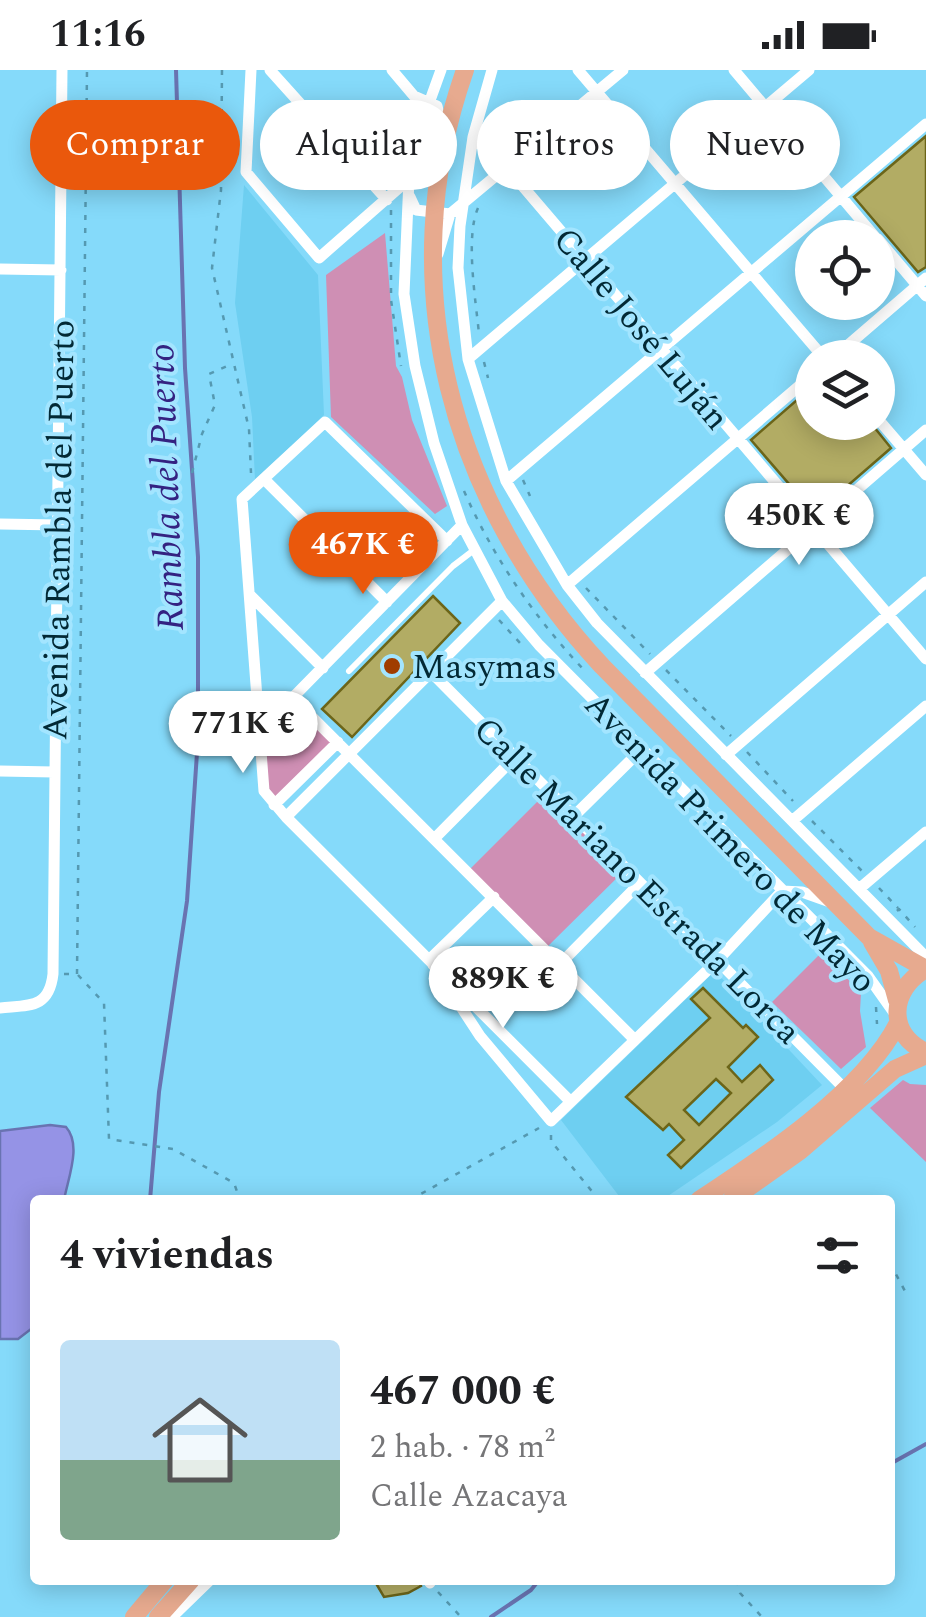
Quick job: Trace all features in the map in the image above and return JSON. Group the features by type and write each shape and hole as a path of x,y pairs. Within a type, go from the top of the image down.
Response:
{"main road":[{"name":"Avenida Primero de Mayo","path":"457,100 465,70"},
{"name":"Avenida Primero de Mayo","path":"444,190 433,267 440,344 460,432 481,487 519,561 581,644 869,937 890,971 897,1014"},
{"name":"Avenida Primero de Mayo","path":"869,937 926,969"},
{"path":"705,1195 791,1134 876,1058 913,976 926,969"},
{"path":"738,1195 800,1151 885,1076 926,1054 907,1039 897,1014"},
{"path":"134,1617 161,1585"},
{"path":"158,1617 187,1585"}],"street":[{"name":"Avenida Rambla del Puerto","path":"0,1008 42,1001 51,990 53,974 62,70"},
{"path":"251,70 246,172 319,258 403,190"},
{"path":"270,70 298,100"},
{"path":"392,70 414,96 423,100"},
{"name":"Avenida Primero de Mayo","path":"428,100 440,70"},
{"name":"Avenida Primero de Mayo","path":"492,70 472,137 458,268 468,359 506,480 597,623 926,957"},
{"path":"578,70 670,177"},
{"path":"588,100 624,70"},
{"path":"734,70 760,100"},
{"path":"774,100 808,70"},
{"path":"506,480 926,124"},
{"name":"Calle José Luján","path":"472,137 477,141"},
{"path":"468,359 670,186"},
{"path":"379,190 387,200"},
{"name":"Avenida Primero de Mayo","path":"409,190 404,294 414,366 434,443 462,525 502,601 539,645 868,976 897,1014"},
{"path":"410,190 416,210 443,214 482,190"},
{"name":"Calle José Luján","path":"526,190 660,352 926,659"},
{"path":"681,190 809,340"},
{"path":"836,190 862,220"},
{"name":"Avenida Primero de Mayo","path":"406,231 416,210"},
{"path":"856,340 923,287 895,257"},
{"path":"0,269 61,270"},
{"path":"572,581 795,390"},
{"path":"447,540 325,422 242,499 264,792 570,1101"},
{"path":"645,673 926,430"},
{"path":"895,439 926,475"},
{"path":"264,479 387,602"},
{"path":"0,524 59,525"},
{"path":"261,730 462,525"},
{"path":"726,755 926,582"},
{"path":"250,595 322,668"},
{"path":"286,816 502,601"},
{"name":"Calle Mariano Estrada Lorca","path":"431,672 845,1088"},
{"path":"294,698 635,1040"},
{"path":"792,821 926,706"},
{"path":"274,804 338,742"},
{"path":"573,817 642,749"},
{"path":"435,838 514,758"},
{"path":"0,772 54,772"},
{"path":"859,889 926,832"},
{"path":"560,964 640,882"},
{"path":"430,960 480,1036 551,1121 718,960 782,891 802,892 837,905"},
{"path":"430,960 494,896"},
{"path":"172,1617 205,1585"}],"lane":[{"path":"349,671 453,566 476,550"}],"path":[{"path":"87,70 77,974 104,1003 109,1138 173,1149 234,1183 238,1195"},
{"path":"222,70 221,190 212,268 249,429 252,490"},
{"path":"478,207 474,216 474,248 480,348 488,381"},
{"path":"192,473 202,434 216,405 209,374 234,363"},
{"path":"519,472 532,500"},
{"path":"462,484 475,516 515,584 551,634 584,670"},
{"path":"572,581 658,662 899,909"},
{"path":"53,974 77,974"},
{"path":"875,999 877,1038"},
{"path":"419,1195 551,1121 551,1141 594,1195"},
{"path":"895,1272 906,1293"},
{"path":"432,1585 461,1617"},
{"path":"738,1585 740,1593 762,1617"}],"shaded area":[{"path":"244,185 318,275 324,415 255,480 252,417 235,303"},
{"path":"385,233 396,366 412,420 447,506 435,514 331,417 326,275"},
{"path":"293,698 338,742 274,805 264,791 261,730"},
{"path":"548,791 626,869 545,949 468,871"},
{"path":"822,952 861,993 866,1047 841,1069 772,1002"},
{"path":"715,971 822,1085 777,1122 669,1195 618,1195 561,1120"},
{"path":"903,1080 926,1085 926,1162 870,1108"},
{"path":"66,1127 73,1143 65,1195 30,1195 30,1330 18,1339 0,1339 0,1131"}],"building":[{"path":"926,136 926,267 918,272 895,245 895,220 874,220 854,197"},
{"path":"795,402 795,440 885,440 891,448 815,514 751,440"},
{"name":"Masymas","path":"433,596 460,623 352,737 322,709"},
{"path":"703,988 743,1028 746,1025 758,1037 728,1067 742,1082 760,1065 773,1080 681,1168 668,1155 684,1140 669,1124 663,1130 626,1097 710,1018 691,999","holes":["716,1079 731,1093 699,1125 684,1110"]},
{"path":"377,1585 421,1586 408,1593 384,1597"}],"waterway":[{"name":"Rambla del Puerto","path":"150,1195 159,1092 187,901 198,738 198,557 185,368 176,70"},
{"path":"895,1461 926,1444"},
{"path":"491,1617 535,1585"}],"place":[{"name":"Masymas","path":"392,666"}]}
